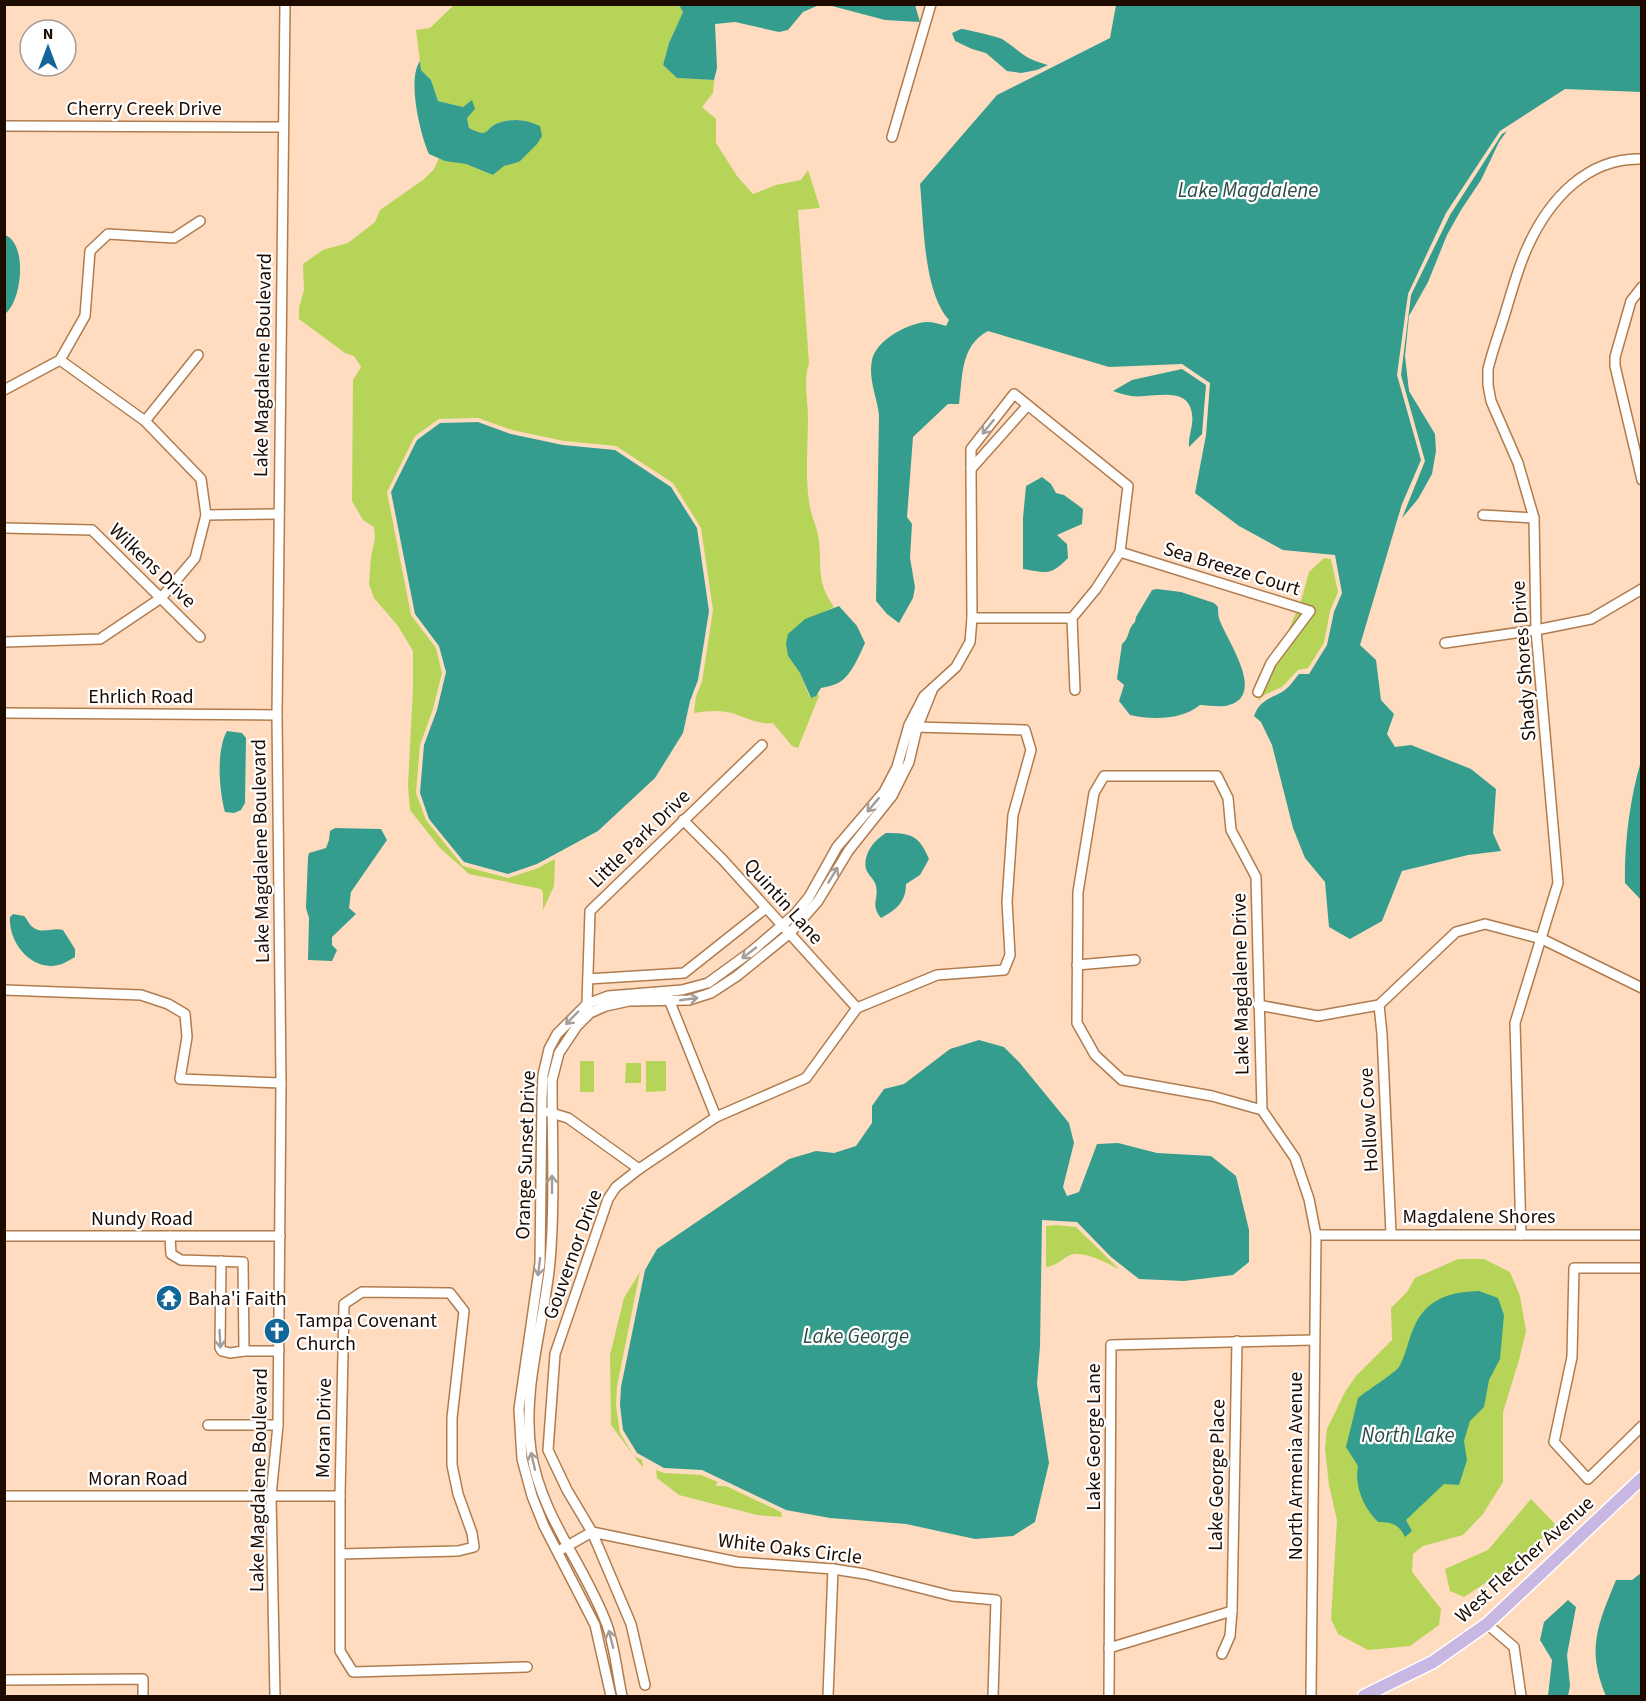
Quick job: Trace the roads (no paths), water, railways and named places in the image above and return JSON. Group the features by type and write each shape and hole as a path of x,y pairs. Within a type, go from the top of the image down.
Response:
{"main road":[{"name":"West Fletcher Avenue","path":"1364,1696 1433,1662 1487,1624 1641,1478"}],"street":[{"name":"Lake Magdalene Boulevard","path":"275,1696 271,1496 278,1425 279,1351 281,1083 276,715 285,4"},
{"path":"892,137 931,4"},
{"name":"Cherry Creek Drive","path":"4,126 283,126"},
{"name":"Shady Shores Drive","path":"1521,1235 1515,1023 1558,882 1536,630 1534,518 1518,463 1491,401 1488,377 1495,345 1527,248 1556,202 1588,171 1613,162 1641,159"},
{"path":"4,390 60,360 85,316 90,250 108,234 174,238 200,221"},
{"path":"1641,287 1631,301 1615,357 1615,366 1641,480"},
{"path":"145,421 198,355"},
{"path":"4,642 100,639 161,598 195,558 206,515 201,479 145,421 60,360"},
{"name":"Orange Sunset Drive","path":"622,1696 608,1626 562,1549 544,1526 532,1496 522,1459 519,1416 531,1349 540,1263 547,1112 543,1075 549,1049 556,1034 589,1008 668,996 689,1000 711,993 737,976 818,901 849,850 892,796 909,762 913,726 924,696 956,667 970,642 972,618 971,449 1014,394 1028,405"},
{"path":"971,469 1028,405 1128,486 1120,552 1096,589 1072,618 1075,690"},
{"path":"206,515 279,514"},
{"path":"1483,515 1534,518"},
{"name":"Wilkens Drive","path":"4,528 92,531 200,637"},
{"name":"Sea Breeze Court","path":"1120,552 1310,611 1271,663 1258,692"},
{"path":"1445,643 1536,630 1591,619 1641,589"},
{"path":"972,618 1072,618"},
{"name":"Ehrlich Road","path":"4,713 276,715"},
{"path":"857,1008 937,975 1004,970 1010,955 1006,902 1013,815 1031,750 1025,730 913,726"},
{"name":"Little Park Drive","path":"589,1008 590,911 762,746"},
{"name":"Lake Magdalene Drive","path":"1104,776 1217,776 1228,798 1231,830 1256,877 1262,1110 1212,1096 1122,1080 1095,1055 1077,1023 1077,965 1078,892 1094,793 1104,776"},
{"name":"Quintin Lane","path":"683,820 723,860 857,1008"},
{"path":"588,979 684,973 766,908"},
{"path":"1258,1005 1318,1016 1379,1005 1456,932 1485,924 1542,939 1641,988"},
{"path":"1077,965 1135,960"},
{"path":"4,990 141,995 168,1004 184,1014 188,1037 180,1079 281,1083"},
{"path":"668,996 716,1117"},
{"name":"Hollow Cove","path":"1379,1005 1391,1234"},
{"name":"Gouvernor Drive","path":"645,1685 631,1624 592,1532 567,1490 548,1450 555,1354 608,1199 616,1187 716,1117 806,1078 857,1008"},
{"path":"1262,1110 1295,1158 1309,1199 1316,1235"},
{"path":"547,1112 568,1118 639,1169"},
{"name":"Magdalene Shores","path":"1316,1235 1641,1235"},
{"name":"North Armenia Avenue","path":"1311,1696 1316,1235"},
{"name":"Nundy Road","path":"4,1236 280,1236"},
{"path":"170,1236 171,1254 175,1258 243,1262 244,1351"},
{"path":"221,1261 220,1348 230,1353 279,1351"},
{"path":"1641,1268 1574,1268 1572,1357 1554,1442 1588,1479 1641,1426"},
{"name":"Moran Drive","path":"340,1554 458,1551 474,1547 452,1465 452,1418 464,1311 450,1293 362,1292 344,1304 340,1496 340,1554 340,1651 353,1672 527,1667"},
{"name":"Lake George Lane","path":"1109,1696 1112,1345 1314,1340"},
{"name":"Lake George Place","path":"1222,1653 1230,1636 1232,1611 1237,1341"},
{"path":"531,1349 555,1354"},
{"path":"208,1425 278,1425"},
{"name":"Moran Road","path":"4,1496 340,1496"},
{"path":"562,1549 592,1532"},
{"name":"White Oaks Circle","path":"592,1532 737,1562 833,1569 865,1574 952,1596 996,1600 993,1696"},
{"name":"Orange Sunset Drive","path":"562,1549 596,1625 611,1696"},
{"path":"828,1696 833,1569"},
{"path":"1109,1648 1232,1611"},
{"path":"1487,1624 1514,1647 1521,1696"},
{"path":"4,1680 143,1679 143,1696"}],"water":[{"path":"679,5 819,5 803,12 788,30 779,32 735,22 715,24 717,68 714,80 677,78 663,65 669,43 683,12"},
{"path":"828,5 915,5 920,22 885,20"},
{"name":"Lake Magdalene","path":"1116,5 1641,5 1641,92 1565,89 1500,131 1446,213 1408,294 1397,375 1421,460 1402,504 1360,645 1376,660 1381,700 1394,714 1387,734 1395,747 1411,745 1471,769 1496,789 1493,833 1501,851 1468,855 1402,871 1382,921 1350,939 1329,927 1325,882 1305,858 1293,828 1272,745 1261,722 1254,716 1262,703 1285,690 1299,674 1309,674 1327,645 1334,612 1342,593 1335,555 1283,550 1239,526 1195,493 1206,435 1210,383 1182,364 1109,367 988,331 972,345 964,363 959,404 948,404 913,437 907,517 912,524 910,558 915,587 913,598 899,623 876,601 879,415 872,381 872,360 886,339 902,329 927,322 946,326 949,320 940,307 929,275 920,184 997,95 1110,38"},
{"path":"961,29 1002,39 1027,57 1048,65 1021,73 1007,71 986,53 955,41 952,33"},
{"path":"420,61 421,70 431,80 438,101 463,107 472,100 475,109 467,118 469,128 484,133 494,125 509,120 530,122 540,126 542,136 537,144 519,162 504,166 493,175 466,164 445,161 429,154 416,107 415,80 416,69"},
{"path":"1507,131 1499,142 1481,180 1447,235 1428,282 1409,316 1405,356 1409,391 1435,434 1436,451 1432,474 1418,499 1402,518 1425,461 1401,375 1411,295 1450,215 1502,134"},
{"path":"5,235 12,240 17,249 20,273 15,297 5,314"},
{"path":"1182,369 1206,385 1202,434 1189,447 1192,414 1184,399 1168,395 1131,396 1113,391 1132,380"},
{"path":"478,422 511,434 563,445 615,450 671,487 697,528 709,611 698,680 690,701 683,733 655,778 598,831 537,864 508,874 464,862 429,819 420,793 424,745 437,710 446,672 439,646 415,614 391,492 417,440 440,423"},
{"path":"1042,477 1051,484 1056,493 1064,495 1083,509 1082,524 1057,535 1067,544 1068,558 1057,568 1048,572 1023,569 1023,518 1026,486"},
{"path":"1152,590 1181,592 1214,603 1218,607 1219,619 1236,654 1245,680 1244,691 1240,699 1226,706 1200,705 1185,714 1166,718 1130,715 1119,701 1124,685 1117,679 1122,644"},
{"path":"839,606 857,626 865,643 846,677 836,684 821,688 816,696 811,698 800,673 788,656 786,643 788,634 805,619"},
{"path":"227,731 242,733 246,738 245,803 241,810 234,813 225,812 220,782 221,749"},
{"path":"1641,761 1641,900 1625,883 1625,868 1628,821"},
{"path":"335,828 381,829 387,840 351,892 349,908 356,914 332,937 332,945 337,950 332,961 308,960 309,918 306,908 308,857 309,853 326,848 330,831"},
{"path":"886,833 908,835 918,840 929,859 920,875 906,884 904,896 899,905 881,918 875,905 876,886 866,869 866,858 877,839"},
{"path":"13,914 24,916 37,930 63,930 75,949 75,957 62,964 51,966 41,965 32,960 24,954 13,937 10,917"},
{"name":"Lake George","path":"979,1040 1004,1047 1069,1123 1074,1143 1063,1187 1067,1196 1079,1192 1097,1144 1118,1143 1157,1153 1211,1156 1236,1176 1249,1230 1249,1262 1233,1275 1184,1281 1139,1279 1111,1257 1077,1222 1042,1220 1040,1346 1037,1384 1049,1463 1035,1522 1013,1536 975,1539 906,1524 830,1518 786,1510 702,1470 664,1468 637,1453 623,1430 620,1405 621,1387 645,1270 657,1249 789,1159 816,1151 834,1153 856,1146 872,1123 872,1106 884,1089 904,1084 950,1049"},
{"name":"North Lake","path":"1479,1291 1498,1298 1504,1315 1500,1359 1489,1380 1484,1407 1470,1421 1464,1441 1467,1460 1459,1485 1444,1484 1406,1520 1412,1531 1405,1537 1394,1525 1378,1522 1361,1497 1357,1482 1358,1466 1346,1447 1358,1398 1399,1367 1414,1327 1426,1309 1440,1298"},
{"path":"1641,1573 1641,1696 1606,1696 1597,1664 1596,1650 1600,1624 1616,1580 1632,1580"},
{"path":"1568,1600 1576,1607 1567,1655 1570,1686 1568,1696 1548,1696 1552,1660 1540,1640 1544,1622"}],"place":[{"name":"Baha'i Faith","path":"169,1298"},
{"name":"Tampa Covenant Church","path":"277,1331"}]}
